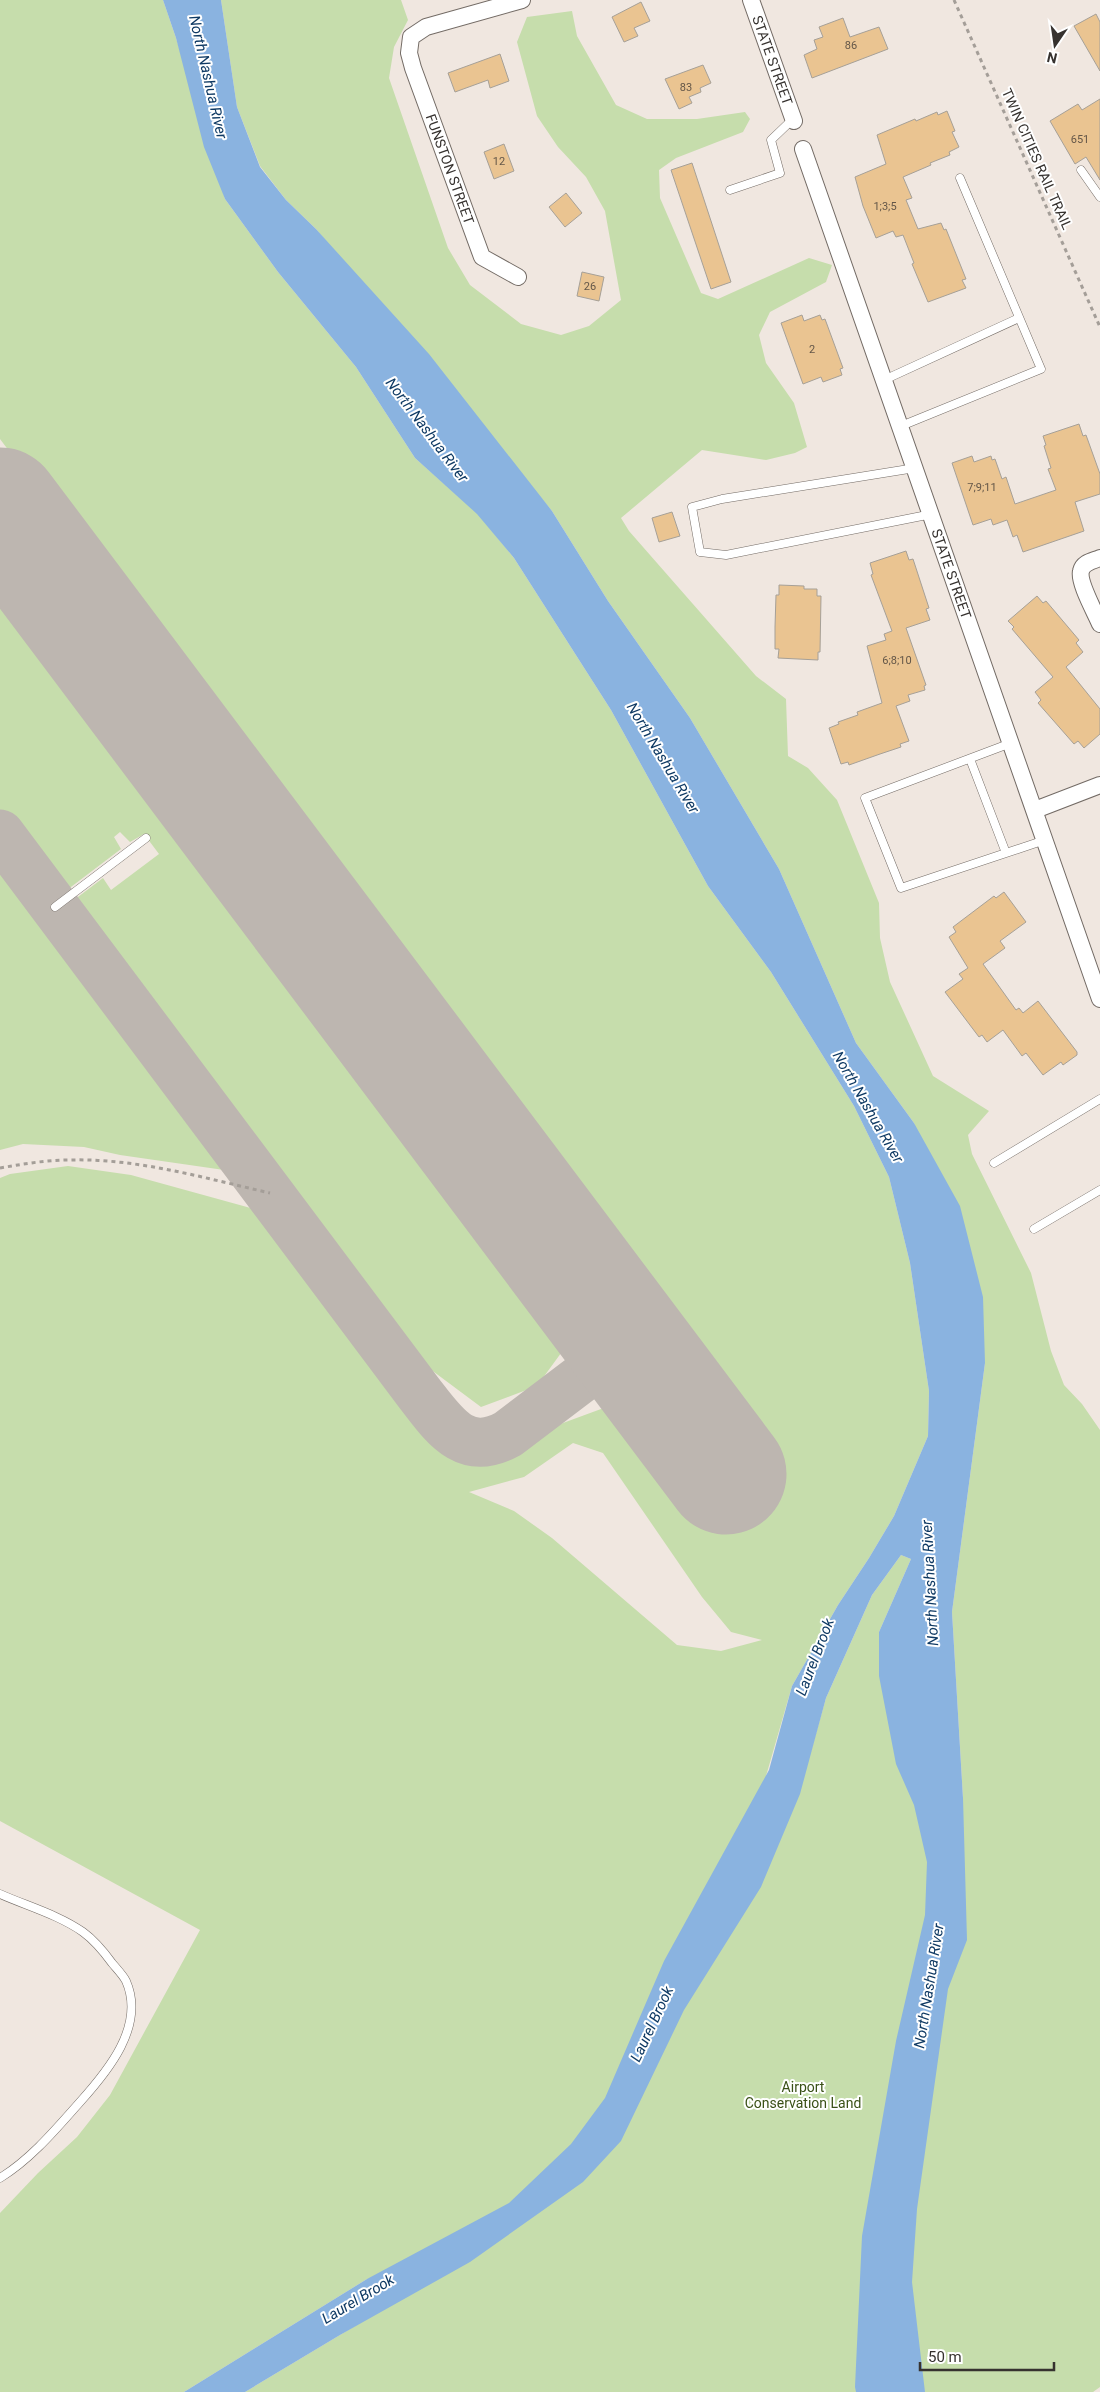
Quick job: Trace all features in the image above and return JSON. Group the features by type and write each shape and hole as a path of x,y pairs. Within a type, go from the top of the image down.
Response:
{"street":[{"name":"FUNSTON STREET","path":"518,277 482,257 412,68 409,53 411,37 426,26 522,0"},
{"name":"STATE STREET","path":"751,0 793,120"},
{"name":"STATE STREET","path":"803,149 1100,999"},
{"path":"1100,558 1087,562 1081,571 1082,582 1100,624"},
{"path":"1035,810 1100,785"}],"lane":[{"path":"730,190 780,173 770,140 793,120"},
{"path":"1081,170 1100,197"},
{"path":"901,426 1041,369 960,178"},
{"path":"884,380 1019,318"},
{"path":"915,468 722,499 692,507 700,552 726,555 932,514"},
{"path":"1011,743 865,798 901,888 1045,840"},
{"path":"970,759 1006,853"},
{"path":"54,907 146,838"},
{"path":"994,1163 1100,1099"},
{"path":"1034,1229 1100,1190"},
{"path":"0,1894 83,1932 105,1953 126,1981 130,2002 129,2024 121,2048 104,2076 54,2132 13,2170 0,2178"}],"path":[{"name":"TWIN CITIES RAIL TRAIL","path":"954,0 1100,327"},
{"path":"0,1168 60,1160 108,1161 165,1169 270,1193"}],"green space":[{"name":"Airport Conservation Land","path":"0,0 163,0 225,199 278,272 356,367 415,458 478,514 514,558 611,710 708,886 771,972 854,1106 889,1177 910,1263 929,1391 928,1436 894,1516 838,1605 792,1686 766,1776 811,1751 826,1698 872,1595 901,1555 911,1559 879,1632 963,1798 952,1612 985,1363 914,1123 856,1043 779,869 690,718 608,601 552,511 316,229 286,200 260,166 237,107 221,0 401,0 408,20 394,47 389,78 448,248 470,285 521,324 561,335 589,326 621,300 605,211 586,177 558,147 537,116 517,42 527,17 572,11 577,36 616,105 647,119 697,119 745,112 750,119 743,132 676,158 659,170 660,198 701,293 718,299 809,258 832,265 826,282 770,312 759,335 766,363 794,403 807,447 795,453 766,460 702,450 621,518 629,531 756,676 786,699 788,756 808,768 837,800 879,903 880,938 890,982 933,1076 989,1111 968,1135 972,1154 1031,1273 1051,1351 1064,1385 1082,1404 1100,1430 1100,2387 1093,2392 245,2392 445,2272 367,2279 184,2392 0,2392 0,2213 38,2173 77,2137 110,2095 200,1930 0,1821 0,1178 10,1174 68,1166 131,1175 265,1212 434,1439 457,1454 478,1457 499,1455 563,1423 620,1402 697,1502 761,1450 0,439","holes":["573,1443 603,1453 702,1597 731,1632 762,1640 721,1651 677,1645 552,1538 514,1511 469,1492 524,1477"]},
{"path":"0,578 572,1338 537,1386 481,1407 430,1369 333,1252 70,903 103,878 111,890 159,854 144,834 130,842 120,832 114,837 121,849 63,893 0,810"},
{"path":"0,862 231,1171 120,1155 84,1147 23,1144 0,1150"}],"water":[{"path":"163,0 221,0 237,107 260,167 286,200 316,229 429,354 552,511 608,601 690,718 779,869 856,1043 914,1123 960,1206 983,1297 985,1363 952,1612 963,1798 967,1940 948,1989 917,2209 912,2282 925,2392 856,2392 855,2387 862,2236 896,2041 925,1915 927,1862 914,1805 896,1764 879,1676 879,1632 911,1559 901,1555 872,1595 826,1698 800,1794 761,1887 684,2010 621,2141 583,2182 470,2262 340,2335 245,2392 184,2392 367,2279 509,2203 571,2144 605,2098 664,1961 769,1770 792,1686 838,1605 894,1516 928,1436 929,1391 910,1263 889,1177 854,1106 771,972 708,886 611,710 514,558 477,514 415,458 356,367 278,272 225,199 204,147 176,38"}],"building":[{"path":"641,2 650,21 634,28 638,36 624,42 612,17"},
{"path":"1096,14 1100,22 1100,71 1074,26"},
{"path":"843,18 850,37 879,27 888,49 812,78 804,55 817,49 814,40 823,37 819,27"},
{"path":"500,54 509,81 490,88 488,80 455,92 448,73"},
{"path":"703,65 711,83 700,88 701,92 689,97 692,103 679,109 665,79"},
{"path":"1100,99 1100,180 1086,157 1075,164 1050,121 1078,104 1082,110"},
{"path":"947,111 955,131 952,132 959,147 949,152 950,155 903,177 912,198 906,200 918,229 941,223 944,230 946,229 966,279 962,280 966,288 928,302 912,264 914,263 903,235 896,237 893,231 876,238 863,206 855,177 886,164 877,135 915,119 916,121 937,112 938,115"},
{"path":"504,144 514,171 494,179 484,152"},
{"path":"692,163 731,282 711,289 671,170"},
{"path":"566,193 582,213 565,227 549,207"},
{"path":"582,272 604,277 599,301 577,296"},
{"path":"802,315 804,321 820,315 822,320 825,319 843,368 840,369 842,375 823,382 821,377 803,384 781,323"},
{"path":"1079,424 1083,436 1086,435 1100,474 1100,494 1075,502 1084,531 1023,552 1017,535 1013,537 1007,520 993,525 991,519 973,525 952,463 972,456 974,462 991,456 992,460 995,459 1002,479 1006,477 1015,504 1056,490 1048,469 1051,468 1043,436"},
{"path":"672,512 680,536 659,542 652,518"},
{"path":"906,551 909,560 913,559 929,608 926,609 930,620 906,628 926,685 924,686 925,690 908,695 910,701 896,706 909,741 900,744 901,747 849,765 848,762 841,764 829,728 839,724 838,722 858,715 857,712 882,703 867,646 886,640 884,634 892,631 871,575 873,574 870,563"},
{"path":"779,585 804,586 804,589 817,589 817,596 821,596 820,652 818,652 818,660 778,658 779,649 775,649 775,627 776,595 779,595"},
{"path":"1037,596 1043,603 1046,601 1079,640 1076,643 1083,652 1066,667 1100,709 1100,734 1084,748 1078,741 1074,744 1038,703 1041,700 1035,692 1053,677 1012,629 1014,627 1008,621"},
{"path":"1004,892 1026,922 1000,941 1005,948 983,964 1016,1010 1019,1008 1023,1013 1038,1001 1077,1052 1077,1055 1063,1065 1061,1062 1043,1075 1026,1053 1022,1056 1003,1030 987,1042 982,1035 979,1037 945,992 963,979 959,974 968,968 949,937 956,932 953,927 994,896 996,898"}],"taxiway":[{"path":"0,529 11,534 30,548"},
{"path":"0,834 419,1393 437,1416 456,1435 467,1440 479,1442 493,1440 508,1434 628,1343"}],"runway":[{"path":"0,508 726,1474"}],"water label":[{"name":"North Nashua River","path":"208,77"},
{"name":"North Nashua River","path":"427,430"},
{"name":"North Nashua River","path":"663,758"},
{"name":"North Nashua River","path":"868,1107"},
{"name":"North Nashua River","path":"930,1583"},
{"name":"Laurel Brook","path":"815,1657"},
{"name":"North Nashua River","path":"929,1986"},
{"name":"Laurel Brook","path":"652,2024"},
{"name":"Laurel Brook","path":"358,2299"}]}
